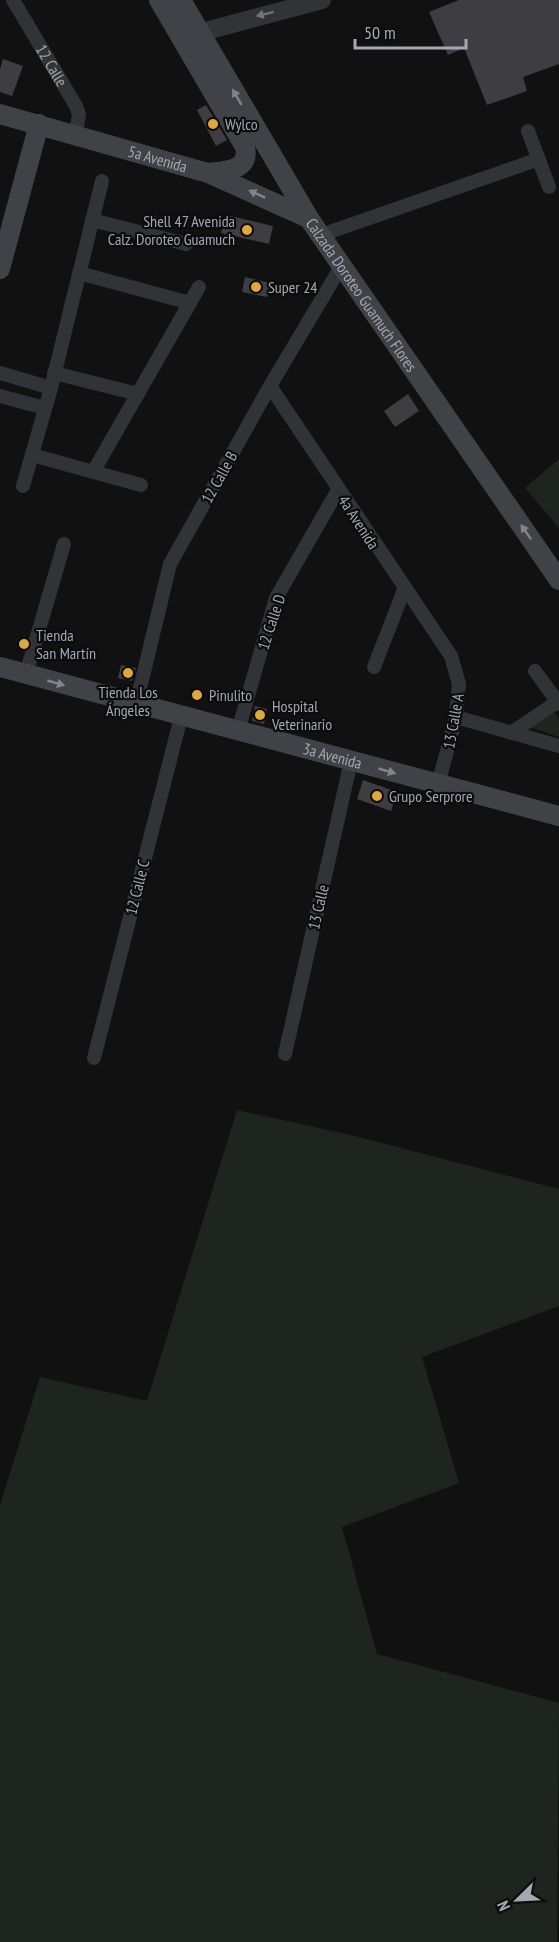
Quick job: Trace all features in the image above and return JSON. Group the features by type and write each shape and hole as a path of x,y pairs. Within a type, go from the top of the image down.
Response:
{"main road":[{"name":"Calzada Doroteo Guamuch Flores","path":"159,0 191,35 315,227 559,580"},
{"name":"Calzada Doroteo Guamuch Flores","path":"181,0 191,35 246,151 245,160 237,168 208,173"},
{"name":"5a Avenida","path":"0,114 208,173 315,227"},
{"path":"0,268 39,124"},
{"name":"3a Avenida","path":"0,667 559,816"}],"street":[{"name":"12 Calle","path":"13,0 76,106 79,114 76,134"},
{"path":"191,35 322,0"},
{"path":"528,131 549,186"},
{"path":"315,227 539,159"},
{"path":"23,486 51,388 102,181"},
{"path":"92,220 186,244"},
{"name":"12 Calle B","path":"136,705 170,564 270,386 342,265"},
{"path":"79,273 190,303"},
{"path":"93,472 199,287"},
{"path":"0,373 51,388"},
{"path":"54,373 138,393"},
{"path":"18,379 6,398 45,408"},
{"name":"4a Avenida","path":"270,386 404,590 451,656"},
{"path":"32,455 141,485"},
{"name":"12 Calle D","path":"238,731 276,598 338,489"},
{"path":"26,674 64,544"},
{"path":"374,667 404,590"},
{"name":"13 Calle A","path":"438,785 456,717 459,684 451,656"},
{"path":"511,733 558,703 535,671"},
{"name":"12 Calle C","path":"93,1058 181,717"},
{"path":"456,717 559,746"},
{"name":"13 Calle","path":"285,1054 351,761"}],"shaded area":[{"path":"559,459 559,528 525,488"},
{"path":"554,711 559,719 559,737 530,727"},
{"path":"237,1110 351,1135 559,1189 559,1306 422,1357 459,1483 342,1527 377,1654 559,1703 557,1942 0,1942 0,1505 40,1377 147,1401"}],"building":[{"path":"459,0 559,0 559,64 523,77 527,91 487,105 464,48 448,55 429,12"},
{"path":"3,59 23,66 12,96 0,92 0,69"},
{"name":"Wylco","path":"206,105 227,140 216,146 197,110"},
{"name":"Shell 47 Avenida Calz. Doroteo Guamuch","path":"226,215 273,226 269,244 221,233"},
{"name":"Super 24","path":"245,277 270,283 267,297 242,292"},
{"path":"408,394 419,411 395,427 384,411"},
{"name":"Tienda Los Ángeles","path":"121,665 136,668 132,681 118,678"},
{"name":"Hospital Veterinario","path":"255,706 267,709 264,724 252,721"},
{"name":"Grupo Serprore","path":"363,780 397,792 391,811 357,799"}],"place":[{"name":"Wylco","path":"213,124"},
{"name":"Shell 47 Avenida Calz. Doroteo Guamuch","path":"247,230"},
{"name":"Super 24","path":"256,287"},
{"name":"Tienda San Martín","path":"24,644"},
{"name":"Tienda Los Ángeles","path":"128,673"},
{"name":"Pinulito","path":"197,695"},
{"name":"Hospital Veterinario","path":"260,715"},
{"name":"Grupo Serprore","path":"377,796"}]}
